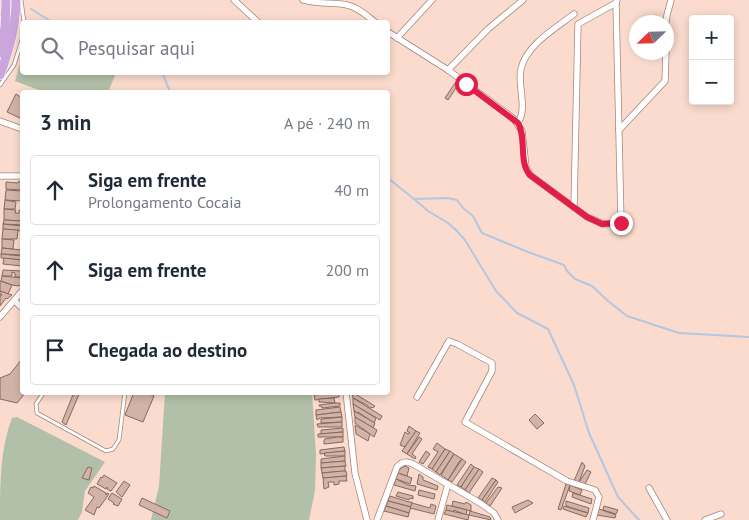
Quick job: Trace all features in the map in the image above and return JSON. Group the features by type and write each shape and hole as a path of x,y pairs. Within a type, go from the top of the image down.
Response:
{"main road":[{"path":"0,53 6,27 6,0"},
{"path":"0,75 12,36 20,21 18,0"}],"street":[{"path":"234,0 256,20"},
{"path":"303,0 315,4 348,2 372,20"},
{"path":"397,38 432,0"},
{"path":"448,70 488,29 523,0"},
{"path":"668,15 671,0"},
{"path":"390,33 448,70 518,123 522,131 527,171 587,217 602,224 621,223 617,1 578,24 574,207"},
{"path":"518,123 522,114 521,68 530,52 574,14"},
{"path":"619,130 665,80 666,60"},
{"path":"0,121 20,128"},
{"path":"0,176 20,176"},
{"path":"0,317 20,294"},
{"path":"15,301 20,306"},
{"path":"417,398 449,341 492,363 492,371 465,422 567,480 594,490 599,498 593,520"},
{"path":"346,395 355,473 367,520"},
{"path":"377,520 391,480 397,467 402,462 409,462 448,484 494,513 498,520"},
{"path":"438,520 448,484"},
{"path":"649,488 667,520"},
{"path":"705,520 721,514"}],"lane":[{"path":"0,23 6,0"},
{"path":"0,85 11,69 20,45"},
{"path":"42,395 36,404 36,413 106,451 113,449 119,440 125,395"}],"green space":[{"path":"20,64 20,75 115,75 109,90 39,90 15,81"},
{"path":"165,395 312,395 316,455 315,491 309,520 151,520 159,486"},
{"path":"17,417 105,462 85,491 82,512 78,520 0,520 3,454 12,418"}],"building":[{"path":"455,83 458,85 448,100 445,98"},
{"path":"16,94 20,97 20,118 7,112"},
{"path":"6,182 20,182 20,190 6,189"},
{"path":"6,190 20,191 20,201 5,200"},
{"path":"5,200 16,202 15,209 4,209"},
{"path":"4,209 16,210 15,213 19,213 20,210 20,221 4,220"},
{"path":"4,220 20,221 20,225 3,224"},
{"path":"3,224 20,226 20,231 3,229"},
{"path":"3,229 18,230 17,239 2,239"},
{"path":"2,239 14,240 13,249 2,248"},
{"path":"2,248 20,250 20,255 1,254"},
{"path":"1,254 20,256 20,260 1,258"},
{"path":"4,258 20,260 20,266 3,264"},
{"path":"3,270 20,271 20,277 15,277 15,273 12,272 12,276 2,276"},
{"path":"2,276 20,278 20,285 12,285 1,281"},
{"path":"0,281 12,285 8,294 0,291"},
{"path":"0,291 12,295 6,298 0,306 0,296 2,295"},
{"path":"20,362 20,395 24,395 17,403 0,399 0,378 10,374"},
{"path":"73,395 79,395 66,425 62,422"},
{"path":"133,395 154,396 143,422 125,415"},
{"path":"314,395 339,395 339,397 315,400"},
{"path":"352,395 357,395 375,406 370,409 367,405 353,398"},
{"path":"334,398 335,403 319,402 319,399"},
{"path":"353,398 382,416 380,420 353,404"},
{"path":"340,403 340,406 322,408 319,406 319,405"},
{"path":"353,404 376,418 374,423 354,411"},
{"path":"340,407 341,412 316,415 316,410"},
{"path":"354,411 375,423 373,428 355,417"},
{"path":"341,412 342,417 320,418 317,420 316,415"},
{"path":"535,414 544,423 537,429 529,420"},
{"path":"342,417 342,422 321,423 321,419"},
{"path":"355,417 377,430 374,437 355,423"},
{"path":"342,422 342,427 318,427 317,424"},
{"path":"355,425 370,434 368,441 356,434"},
{"path":"409,426 416,431 405,447 400,445 405,432 410,433 407,431"},
{"path":"343,428 343,432 321,434 321,430"},
{"path":"416,431 420,433 407,454 402,451"},
{"path":"343,432 343,437 318,437 318,434"},
{"path":"343,437 343,442 324,444 325,439"},
{"path":"419,437 422,439 412,454 416,457 415,459 407,454"},
{"path":"437,443 445,449 432,469 428,467 438,452 433,449"},
{"path":"344,447 345,451 320,454 320,450"},
{"path":"445,449 450,451 436,472 432,469"},
{"path":"345,451 345,456 325,456 324,453"},
{"path":"426,451 430,454 423,464 419,462"},
{"path":"450,451 454,454 440,475 436,472"},
{"path":"454,454 462,459 448,480 441,475"},
{"path":"345,456 345,461 321,463 321,459"},
{"path":"462,459 466,462 452,482 448,480"},
{"path":"345,461 346,466 321,468 321,463"},
{"path":"582,462 585,466 579,482 574,481"},
{"path":"471,464 474,467 461,487 457,485"},
{"path":"345,466 345,471 322,473 321,468"},
{"path":"405,466 409,468 407,476 398,473"},
{"path":"88,467 92,468 89,480 82,478"},
{"path":"474,467 479,469 465,490 461,487"},
{"path":"479,469 483,472 469,493 465,490"},
{"path":"587,470 591,472 585,484 579,482"},
{"path":"346,471 347,476 323,478 322,473"},
{"path":"398,473 412,478 410,484 396,479"},
{"path":"419,474 423,477 423,480 438,486 437,490 417,484"},
{"path":"104,475 117,483 111,491 107,487 106,489 97,484"},
{"path":"346,476 347,481 339,481 339,484 334,485 334,482 328,482 329,487 324,489 323,478"},
{"path":"492,478 496,480 482,500 478,498"},
{"path":"396,479 408,485 416,486 415,491 394,485"},
{"path":"496,480 498,482 485,502 482,500"},
{"path":"124,481 130,485 122,497 116,492"},
{"path":"566,484 570,485 561,510 558,509"},
{"path":"570,485 582,490 580,495 569,491"},
{"path":"94,486 106,493 106,495 107,493 109,494 99,508 97,507 94,515 85,510 94,497 88,493 91,487 93,488"},
{"path":"498,487 502,488 490,506 486,503"},
{"path":"419,490 435,494 434,499 418,495"},
{"path":"398,492 413,496 413,499 410,498 409,500 396,496"},
{"path":"112,493 122,499 118,506 108,499"},
{"path":"573,493 592,499 591,504 572,497"},
{"path":"390,496 412,502 411,507 388,501"},
{"path":"142,498 170,511 167,518 139,505"},
{"path":"528,500 533,503 515,513 512,507"},
{"path":"388,501 411,507 409,513 386,506"},
{"path":"453,501 465,504 466,502 471,505 471,511 452,506"},
{"path":"566,501 589,508 588,513 566,506"},
{"path":"412,503 430,508 431,504 436,506 434,514 410,508"},
{"path":"447,505 467,510 466,515 454,510 453,512 446,510"},
{"path":"386,506 409,513 408,517 384,511"},
{"path":"564,506 588,513 586,517 563,509"},
{"path":"604,506 618,510 616,514 603,510"},
{"path":"599,509 616,515 615,518 597,515"},
{"path":"446,510 469,515 468,520 444,514"},
{"path":"470,511 490,517 491,520 469,515"}],"waterway":[{"path":"31,9 49,20"},
{"path":"163,75 169,90"},
{"path":"390,180 414,199 448,198 457,200 473,216 482,233 564,265 575,279 592,286 627,316 679,333 749,337"},
{"path":"414,199 456,230 465,240 496,291 517,313 548,329 574,385 589,433 618,497 639,520"}],"route":[{"path":"466,84 518,123 522,131 526,168 530,175 587,217 602,224 621,223"}]}
